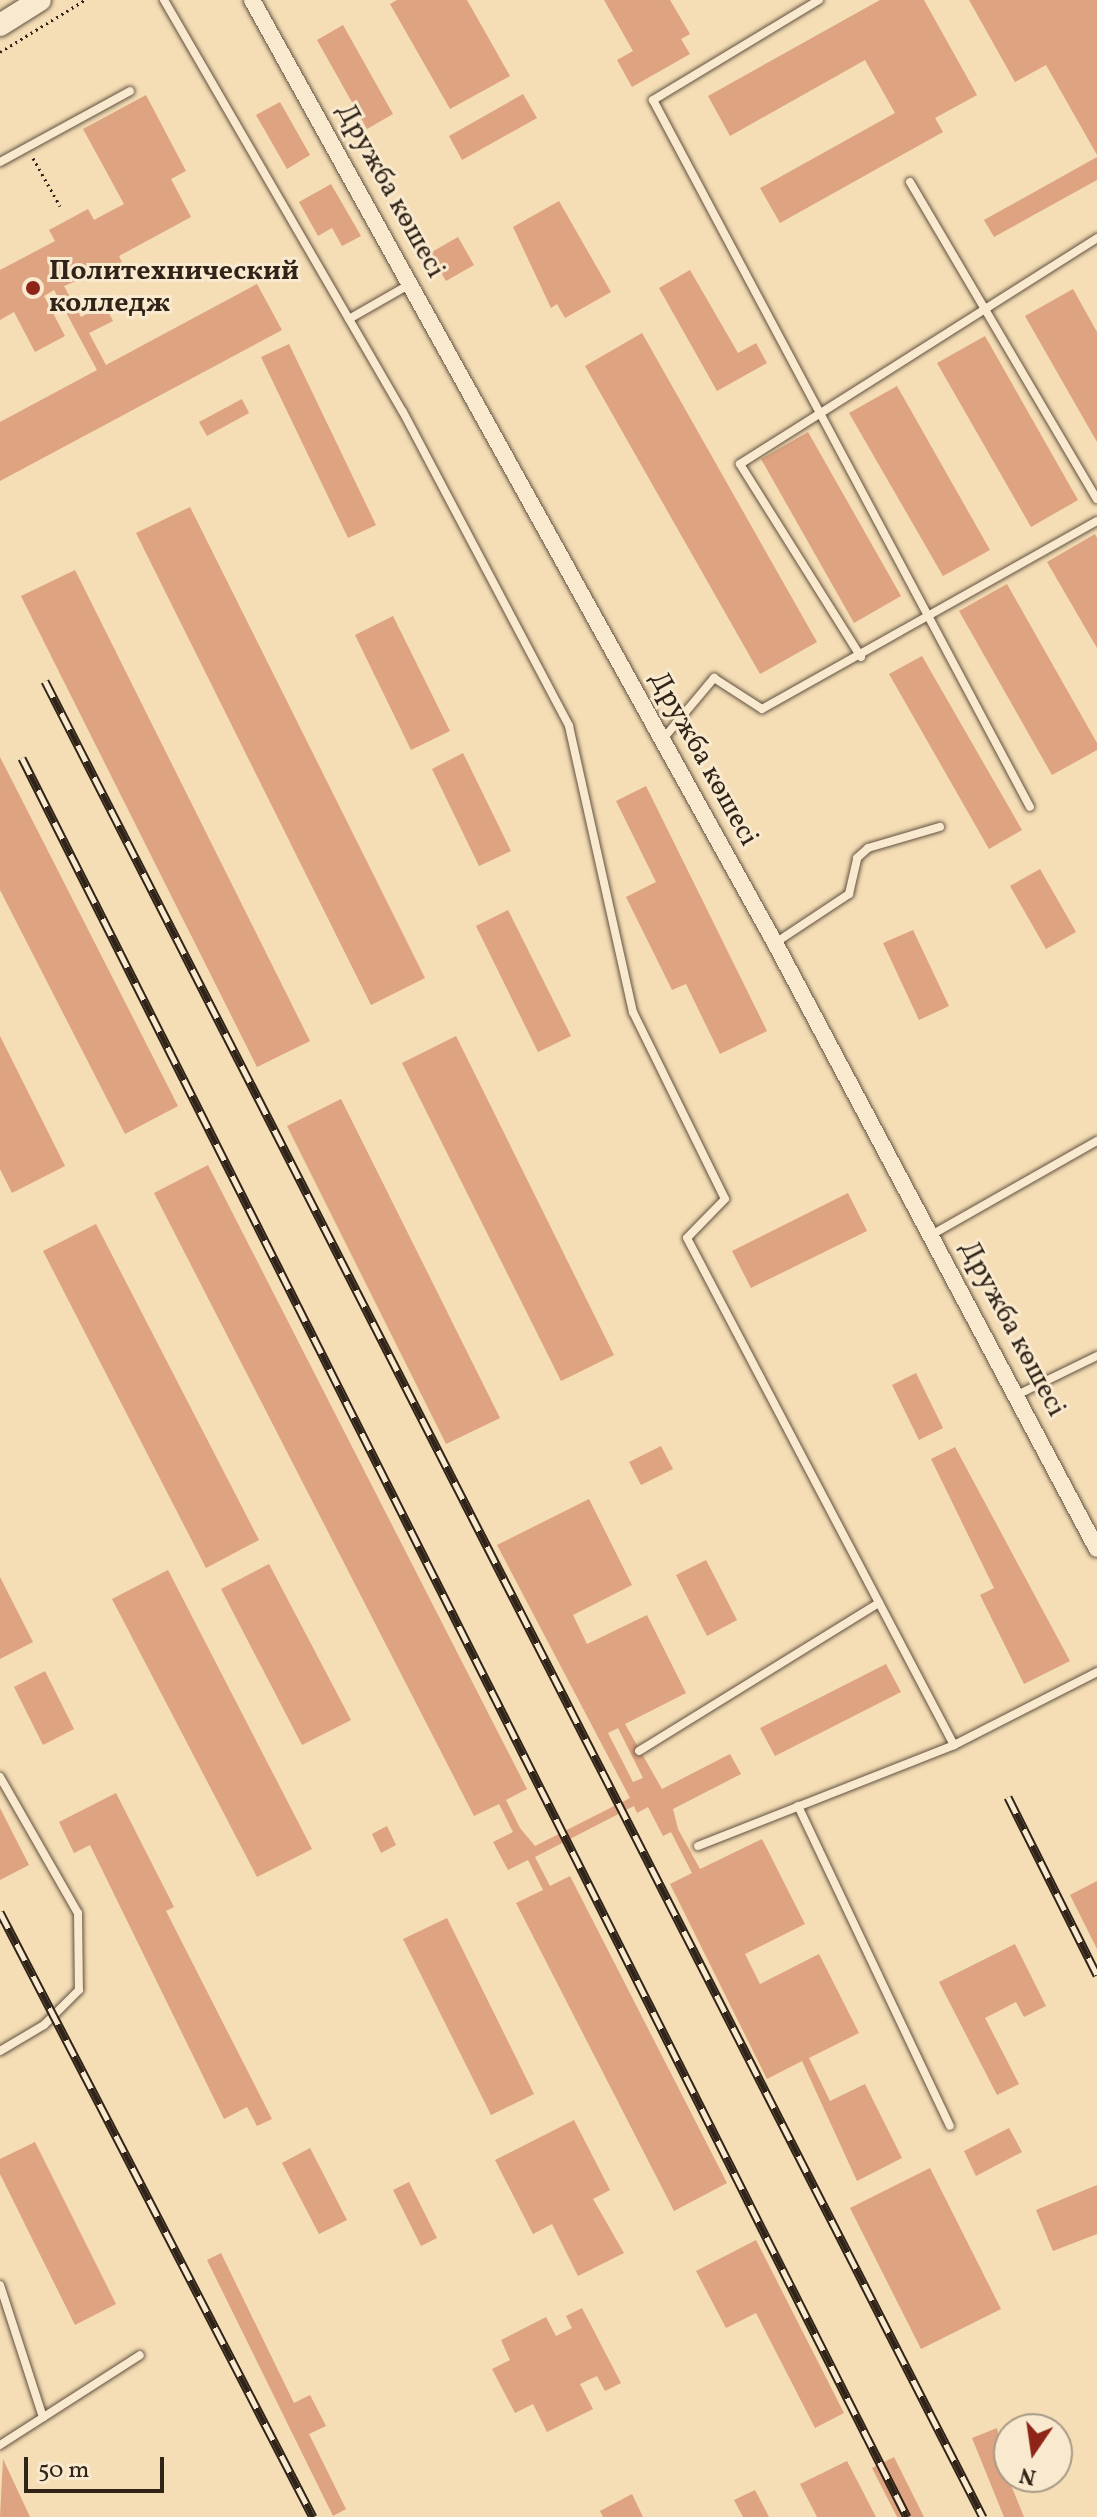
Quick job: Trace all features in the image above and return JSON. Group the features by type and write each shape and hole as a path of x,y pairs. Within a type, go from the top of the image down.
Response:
{"main road":[{"path":"0,25 40,0"}],"street":[{"name":"Дружба көшесі","path":"252,0 413,283 775,943 933,1234 1097,1549"}],"lane":[{"path":"164,0 349,319 569,726 633,1012 725,1199 687,1238 954,1745"},
{"path":"819,0 653,100 823,411 1030,807"},
{"path":"0,162 130,91"},
{"path":"910,182 1097,499"},
{"path":"861,657 740,464 1097,238"},
{"path":"349,319 413,283"},
{"path":"663,739 714,678 762,709 861,657 1097,521"},
{"path":"775,943 849,894 857,858 868,848 940,827"},
{"path":"933,1234 1097,1141"},
{"path":"1017,1395 1097,1356"},
{"path":"639,1751 879,1603"},
{"path":"698,1846 954,1745 1097,1672"},
{"path":"0,1777 78,1913 79,1990 44,2025 0,2051"},
{"path":"798,1806 950,2126"},
{"path":"0,2285 43,2417"},
{"path":"0,2445 140,2355"}],"path":[{"path":"0,52 85,0"},
{"path":"27,147 60,206"}],"building":[{"path":"397,0 467,0 510,76 450,109 390,4"},
{"path":"604,0 670,0 690,34 681,39 690,54 632,87 617,60 633,51"},
{"path":"880,0 924,0 977,95 935,118 943,132 780,223 760,188 895,113 865,60 730,136 708,96"},
{"path":"969,0 1097,0 1097,155 1046,65 1015,82"},
{"path":"343,25 393,114 367,129 317,40"},
{"path":"523,94 537,118 462,160 449,136"},
{"name":"Политехнический колледж","path":"146,95 186,171 171,179 191,217 119,256 122,262 64,286 81,317 105,305 113,321 89,333 106,365 257,284 282,330 0,481 0,422 97,370 54,290 44,296 65,336 35,352 14,312 0,320 0,270 55,241 49,230 88,209 94,220 124,204 83,129"},
{"path":"280,102 310,155 287,169 256,115"},
{"path":"1097,157 1097,180 994,237 984,220"},
{"path":"331,184 361,236 342,246 332,228 318,236 299,202"},
{"path":"559,201 611,292 565,318 557,304 551,308 513,227"},
{"path":"458,237 474,265 446,281 430,253"},
{"path":"690,270 738,353 756,343 767,363 717,391 659,288"},
{"path":"1073,289 1097,332 1097,442 1025,316"},
{"path":"642,333 817,642 760,674 585,366"},
{"path":"985,336 1078,500 1031,527 937,363"},
{"path":"289,344 376,525 348,538 261,357"},
{"path":"897,386 990,550 943,576 849,413"},
{"path":"242,399 249,413 207,436 199,422"},
{"path":"808,432 901,596 854,623 761,459"},
{"path":"190,507 425,978 371,1005 136,533"},
{"path":"1095,534 1097,538 1097,648 1047,562"},
{"path":"75,570 310,1041 257,1067 21,596"},
{"path":"1007,584 1097,743 1097,750 1052,775 959,611"},
{"path":"393,616 450,731 411,750 355,635"},
{"path":"922,656 1022,830 989,849 889,674"},
{"path":"463,753 511,851 479,866 432,769"},
{"path":"0,757 178,1106 125,1134 0,890"},
{"path":"646,786 767,1031 720,1054 686,984 672,990 626,897 656,882 616,801"},
{"path":"1040,869 1076,932 1046,949 1010,886"},
{"path":"508,910 571,1036 538,1052 476,926"},
{"path":"913,930 949,1006 919,1020 883,943"},
{"path":"0,1036 65,1166 12,1193 0,1169"},
{"path":"456,1036 614,1355 561,1381 402,1063"},
{"path":"341,1099 500,1418 446,1444 287,1126"},
{"path":"208,1165 527,1789 506,1800 520,1828 535,1846 630,1798 497,1545 589,1499 632,1585 573,1615 587,1644 647,1615 686,1693 625,1724 662,1789 730,1754 741,1774 673,1809 678,1829 700,1869 762,1839 805,1924 745,1954 760,1984 819,1954 859,2033 809,2058 830,2101 865,2084 902,2158 857,2181 802,2061 767,2079 670,1884 692,1873 671,1832 663,1836 648,1807 637,1813 634,1806 535,1857 550,1886 570,1876 727,2183 674,2211 516,1903 543,1890 528,1860 508,1870 493,1842 513,1832 499,1804 474,1816 154,1193","holes":["618,1728 643,1778 633,1782 608,1733"]},
{"path":"848,1193 867,1231 751,1288 732,1251"},
{"path":"96,1224 259,1540 206,1568 43,1251"},
{"path":"916,1373 943,1428 919,1440 892,1385"},
{"path":"661,1446 673,1469 641,1485 629,1462"},
{"path":"955,1447 1070,1661 1024,1684 980,1595 994,1588 931,1459"},
{"path":"706,1560 737,1620 707,1636 676,1575"},
{"path":"269,1564 351,1720 302,1745 221,1589"},
{"path":"168,1570 312,1849 257,1877 112,1599"},
{"path":"0,1577 33,1642 0,1659"},
{"path":"886,1664 901,1692 775,1756 760,1728"},
{"path":"45,1671 74,1729 43,1745 14,1687"},
{"path":"116,1793 174,1907 166,1911 272,2119 257,2126 247,2107 224,2119 90,1845 74,1853 59,1822"},
{"path":"0,1808 29,1865 0,1880"},
{"path":"387,1826 396,1845 381,1853 372,1834"},
{"path":"1097,1881 1097,1949 1070,1895"},
{"path":"447,1918 534,2094 491,2115 403,1939"},
{"path":"1015,1944 1046,2006 1024,2017 1016,2002 985,2018 1019,2084 997,2095 939,1982"},
{"path":"574,2120 610,2190 593,2199 624,2253 578,2276 552,2224 533,2234 495,2160"},
{"path":"1009,2128 1022,2152 976,2176 964,2151"},
{"path":"35,2142 116,2304 75,2325 0,2174 0,2159"},
{"path":"310,2148 347,2220 319,2234 282,2163"},
{"path":"930,2168 1001,2309 921,2349 850,2208"},
{"path":"409,2182 437,2238 421,2246 393,2190"},
{"path":"1097,2185 1097,2234 1053,2251 1036,2210"},
{"path":"756,2240 844,2413 815,2428 756,2313 726,2328 696,2271"},
{"path":"221,2253 294,2403 310,2395 326,2426 309,2434 346,2509 333,2516 207,2260"},
{"path":"582,2308 621,2383 605,2391 597,2376 580,2384 593,2409 547,2432 533,2404 515,2413 492,2369 510,2360 501,2340 546,2317 556,2336 572,2328 566,2316"},
{"path":"993,2430 993,2490 972,2438"},
{"path":"894,2457 924,2517 897,2517 872,2468"},
{"path":"3,2459 30,2517 0,2517"},
{"path":"847,2461 876,2517 817,2517 800,2484"},
{"path":"755,2490 769,2517 743,2517 734,2500"},
{"path":"994,2493 1014,2493 1024,2517 1004,2517"},
{"path":"632,2494 643,2517 603,2517 600,2511"}],"railway":[{"path":"45,681 983,2517"},
{"path":"22,758 907,2517"},
{"path":"1008,1797 1097,1975"},
{"path":"0,1912 313,2517"}],"place":[{"name":"Политехнический колледж","path":"33,288"}]}
